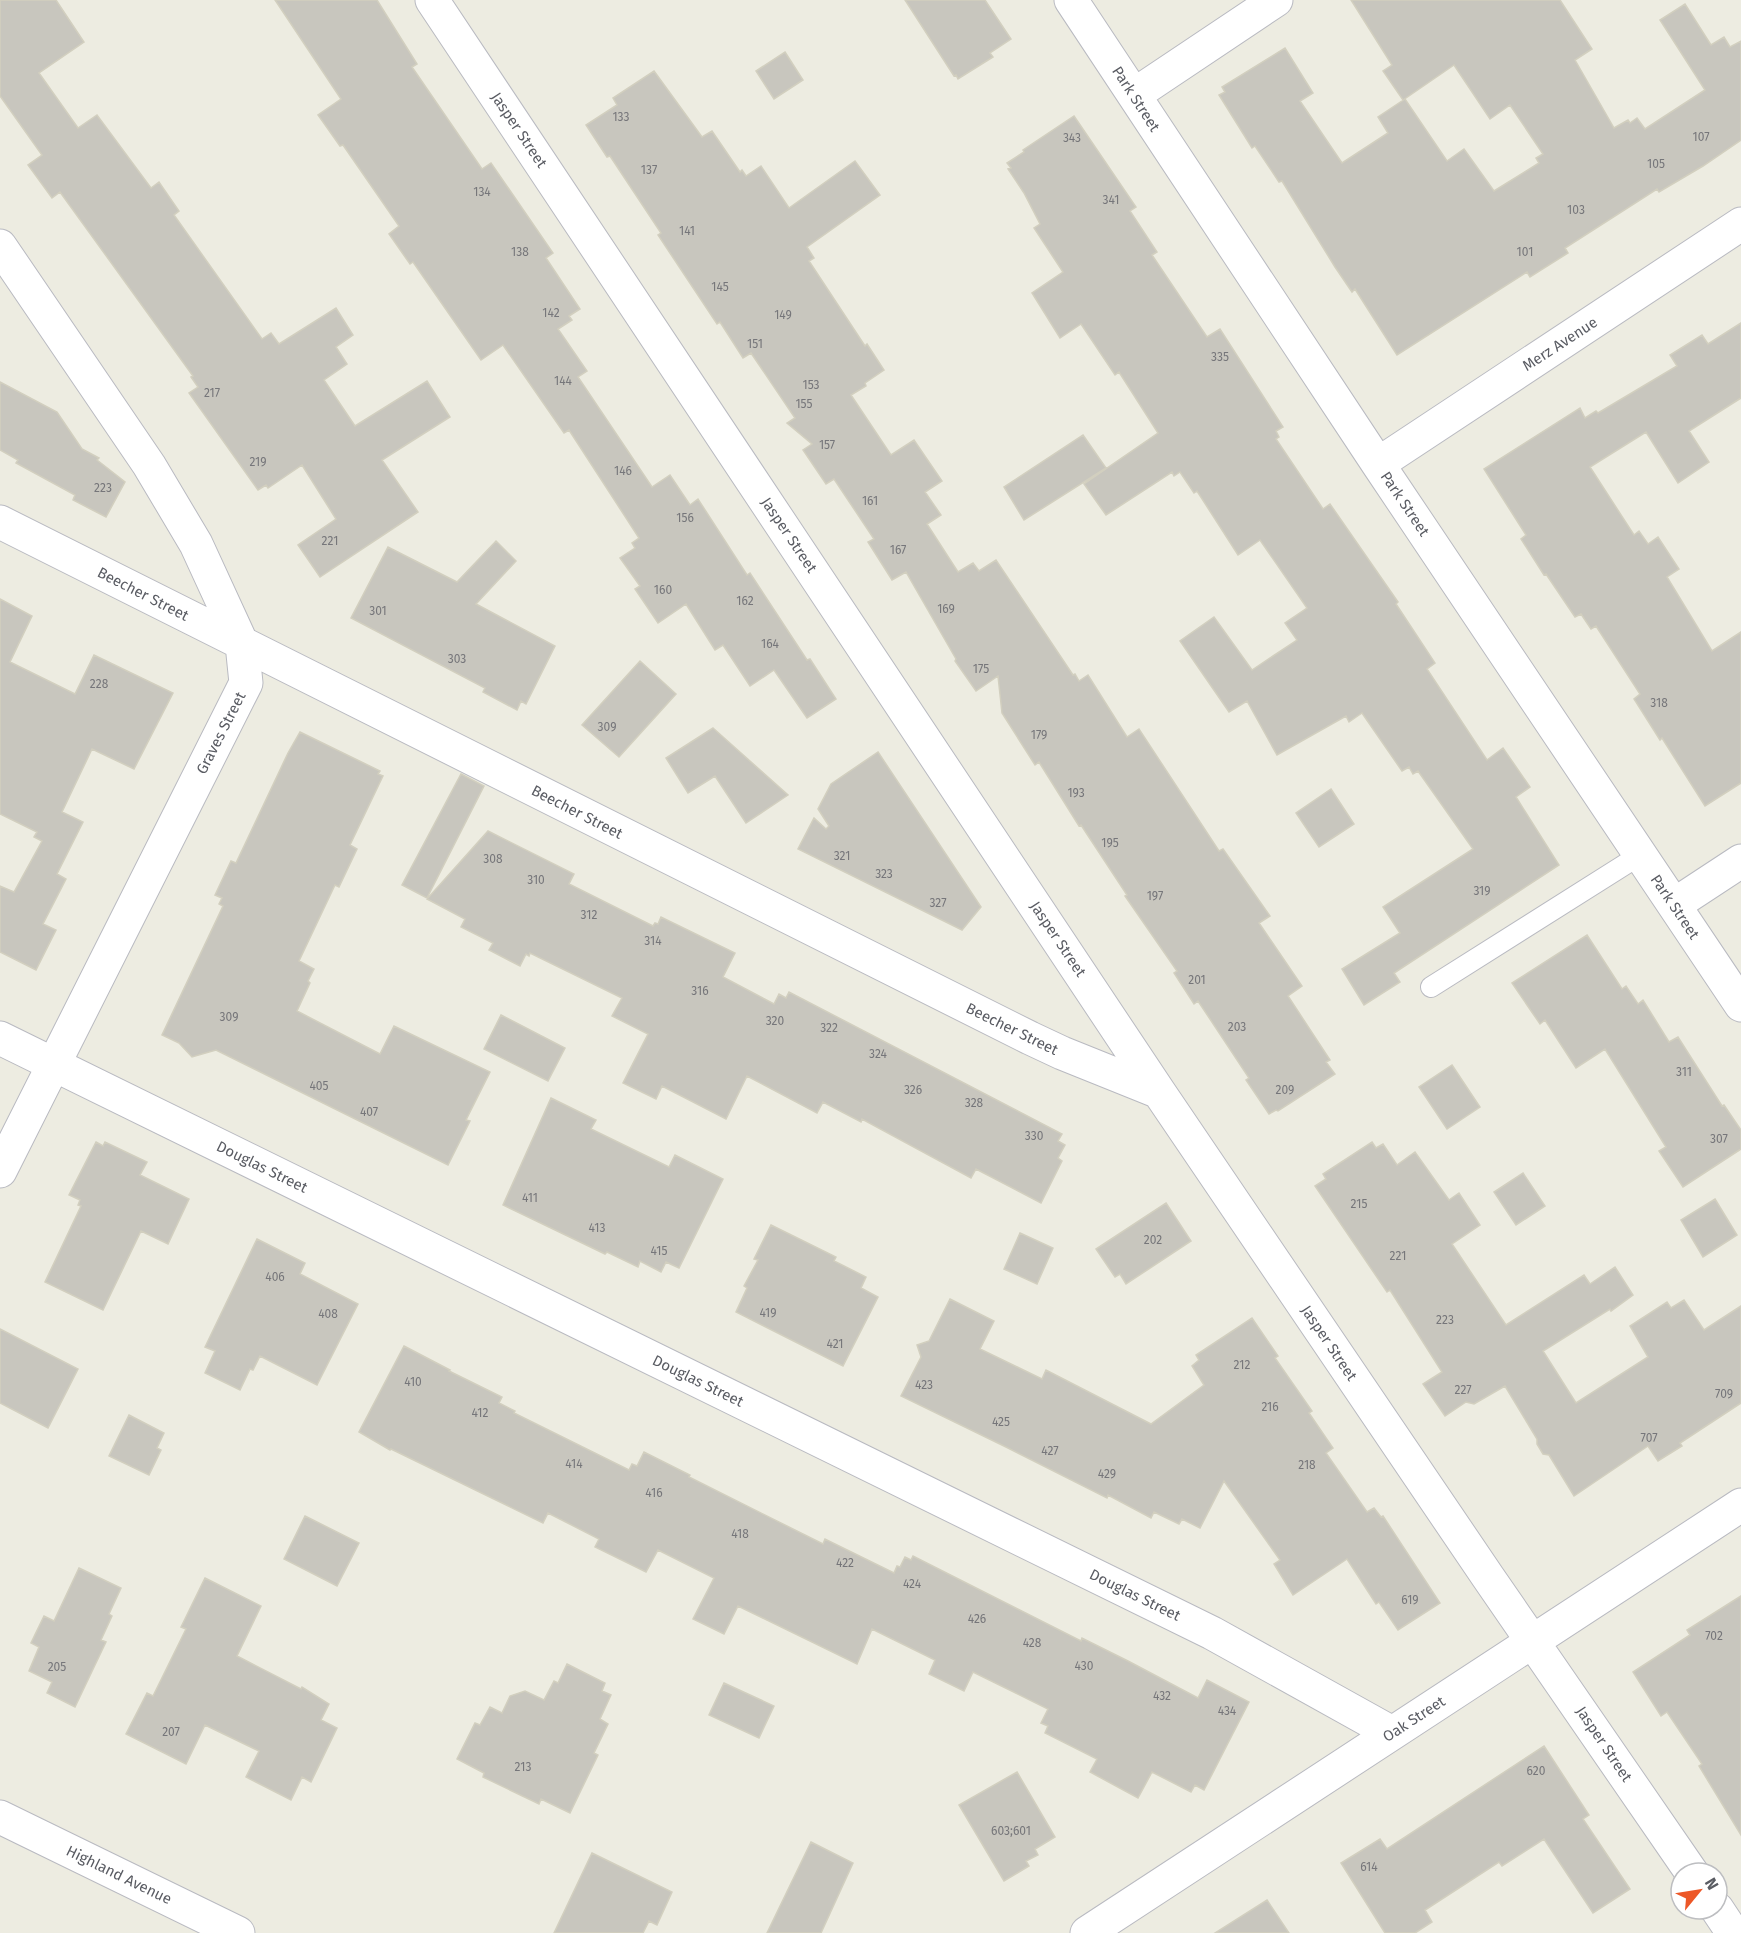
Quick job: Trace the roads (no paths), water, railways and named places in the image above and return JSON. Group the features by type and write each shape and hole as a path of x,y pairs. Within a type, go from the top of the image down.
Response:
{"street":[{"name":"Jasper Street","path":"432,0 1159,1092 1684,1861"},
{"name":"Park Street","path":"1071,0 1378,464 1741,1005"},
{"path":"1134,95 1276,0"},
{"name":"Merz Avenue","path":"1378,464 1741,224"},
{"name":"Graves Street","path":"0,246 149,465 196,544 242,644 246,683 0,1171"},
{"name":"Beecher Street","path":"0,522 1041,1043 1159,1092"},
{"path":"1674,905 1741,861"},
{"name":"Douglas Street","path":"0,1038 1212,1633 1392,1733"},
{"name":"Oak Street","path":"1087,1933 1741,1506"},
{"name":"Highland Avenue","path":"0,1817 238,1933"}],"lane":[{"path":"1431,987 1640,855"}]}
